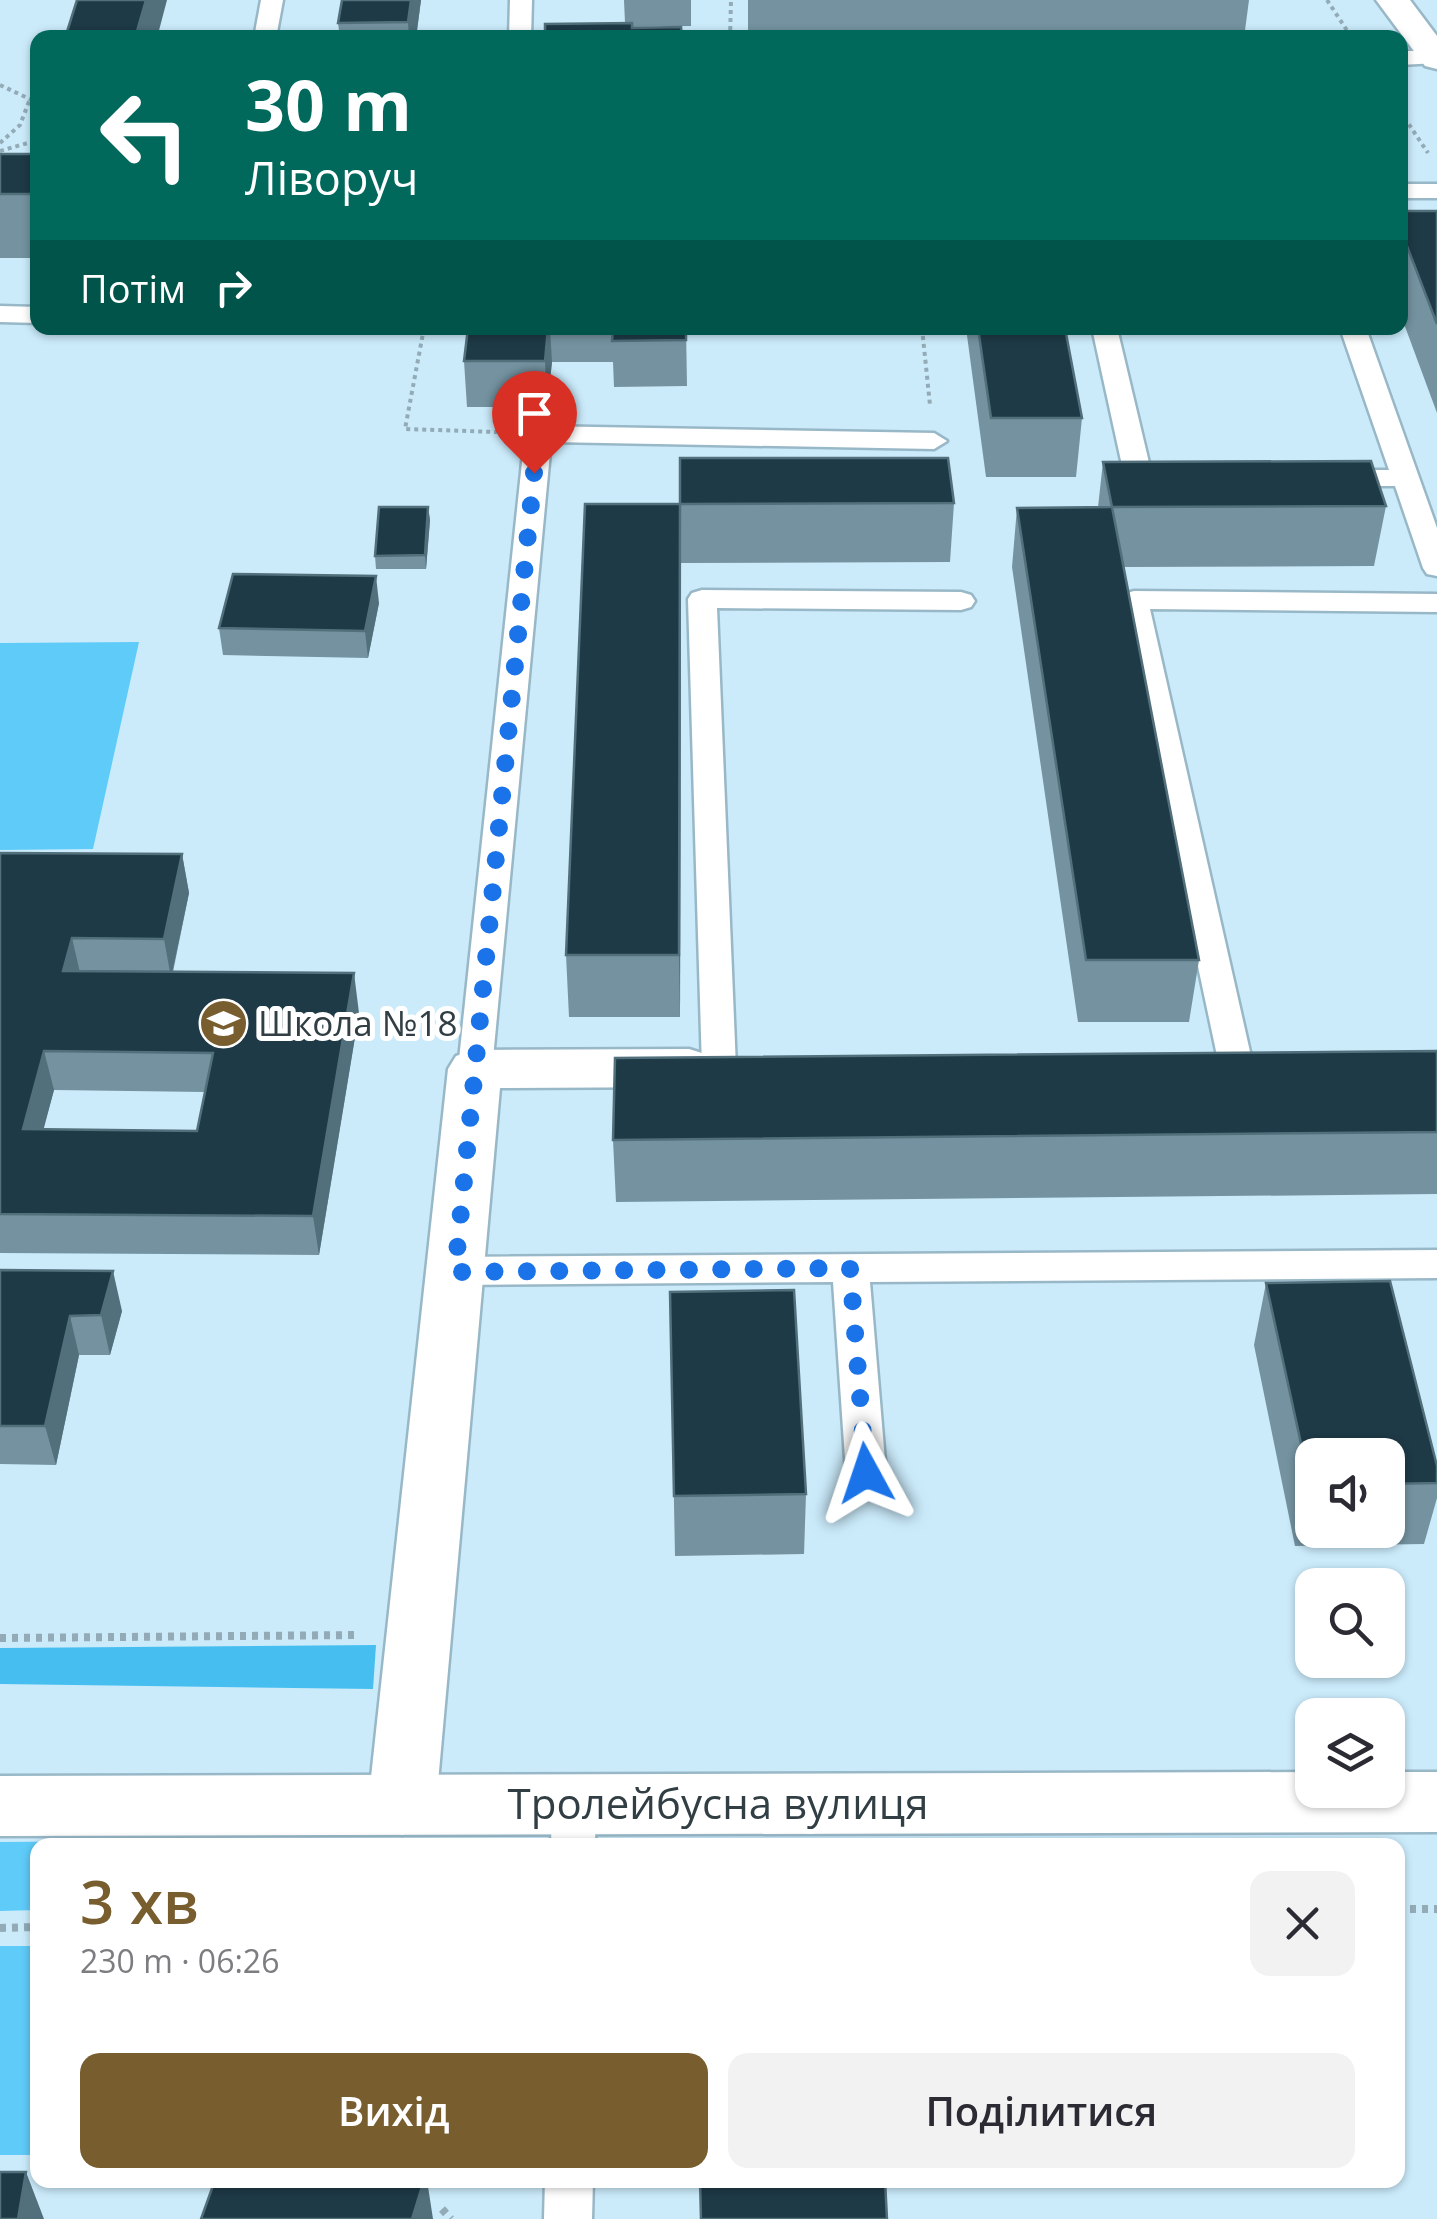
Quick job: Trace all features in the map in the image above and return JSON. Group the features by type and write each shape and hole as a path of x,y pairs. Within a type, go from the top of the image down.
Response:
{"street":[{"path":"1393,0 1436,58"},
{"path":"1176,1066 1291,1066"},
{"path":"402,1805 475,1069 739,1068"},
{"name":"Тролейбусна вулиця","path":"0,1806 402,1805 574,1825 1437,1802"}],"lane":[{"path":"266,30 272,0"},
{"path":"520,30 521,0"},
{"path":"1408,58 1436,58"},
{"path":"1408,193 1437,192"},
{"path":"0,314 30,316"},
{"path":"1106,335 1140,479 1196,479"},
{"path":"1355,335 1437,568"},
{"path":"475,1069 538,434 934,441"},
{"path":"1310,478 1405,478"},
{"path":"739,1068 702,599 961,602"},
{"path":"1236,1066 1134,600 1437,603"},
{"path":"455,1272 1437,1264"},
{"path":"850,1268 866,1473"},
{"path":"568,2219 569,2188"}],"path":[{"path":"730,30 731,0"},
{"path":"1326,0 1347,30"},
{"path":"0,86 30,100 26,120 0,143"},
{"path":"1408,123 1437,166"},
{"path":"0,151 30,142"},
{"path":"423,335 405,429 538,434"},
{"path":"923,335 934,441"},
{"path":"0,1638 374,1635"},
{"path":"1405,1909 1437,1908"},
{"path":"0,1928 30,1927"},
{"path":"442,2210 451,2219"}],"shaded area":[{"path":"139,642 93,849 0,850 0,643"},
{"path":"376,1645 373,1689 0,1684 0,1648"},
{"path":"0,1842 30,1842 30,1910 0,1911"},
{"path":"0,1946 30,1946 30,2155 0,2155"}],"building":[{"path":"77,0 146,0 137,30 68,30"},
{"path":"342,0 411,0 408,22 338,23"},
{"path":"632,23 632,28 681,30 545,30 545,24"},
{"path":"0,154 30,154 30,194 0,194"},
{"path":"1408,211 1437,211 1437,324 1408,249"},
{"path":"467,335 547,335 545,361 464,361"},
{"path":"612,335 686,335 686,340 612,341"},
{"path":"979,335 1066,335 1082,418 991,418"},
{"path":"680,458 948,458 954,503 680,504"},
{"path":"1371,461 1386,506 1112,507 1103,462"},
{"path":"585,504 680,504 679,955 566,955"},
{"path":"379,507 428,507 425,555 375,556"},
{"path":"1112,507 1199,960 1086,960 1017,508"},
{"path":"233,574 376,576 365,631 219,628"},
{"name":"Школа №18","path":"0,853 182,854 164,939 72,938 63,971 354,973 313,1216 0,1214","holes":["44,1051 213,1053 197,1131 23,1129"]},
{"path":"1437,1051 1437,1132 613,1140 615,1058"},
{"path":"0,1270 113,1271 101,1315 70,1316 45,1426 0,1426"},
{"path":"1390,1281 1437,1466 1437,1483 1405,1484 1405,1438 1300,1438 1266,1283"},
{"path":"794,1290 806,1494 674,1496 670,1292"},
{"path":"0,2172 26,2172 18,2219 0,2219"},
{"path":"212,2188 422,2188 412,2219 201,2219"},
{"path":"700,2188 885,2188 887,2219 701,2219"}],"place":[{"name":"Школа №18","path":"223,1024"}],"route":[{"path":"534,473 455,1272 850,1268 866,1473"}]}
